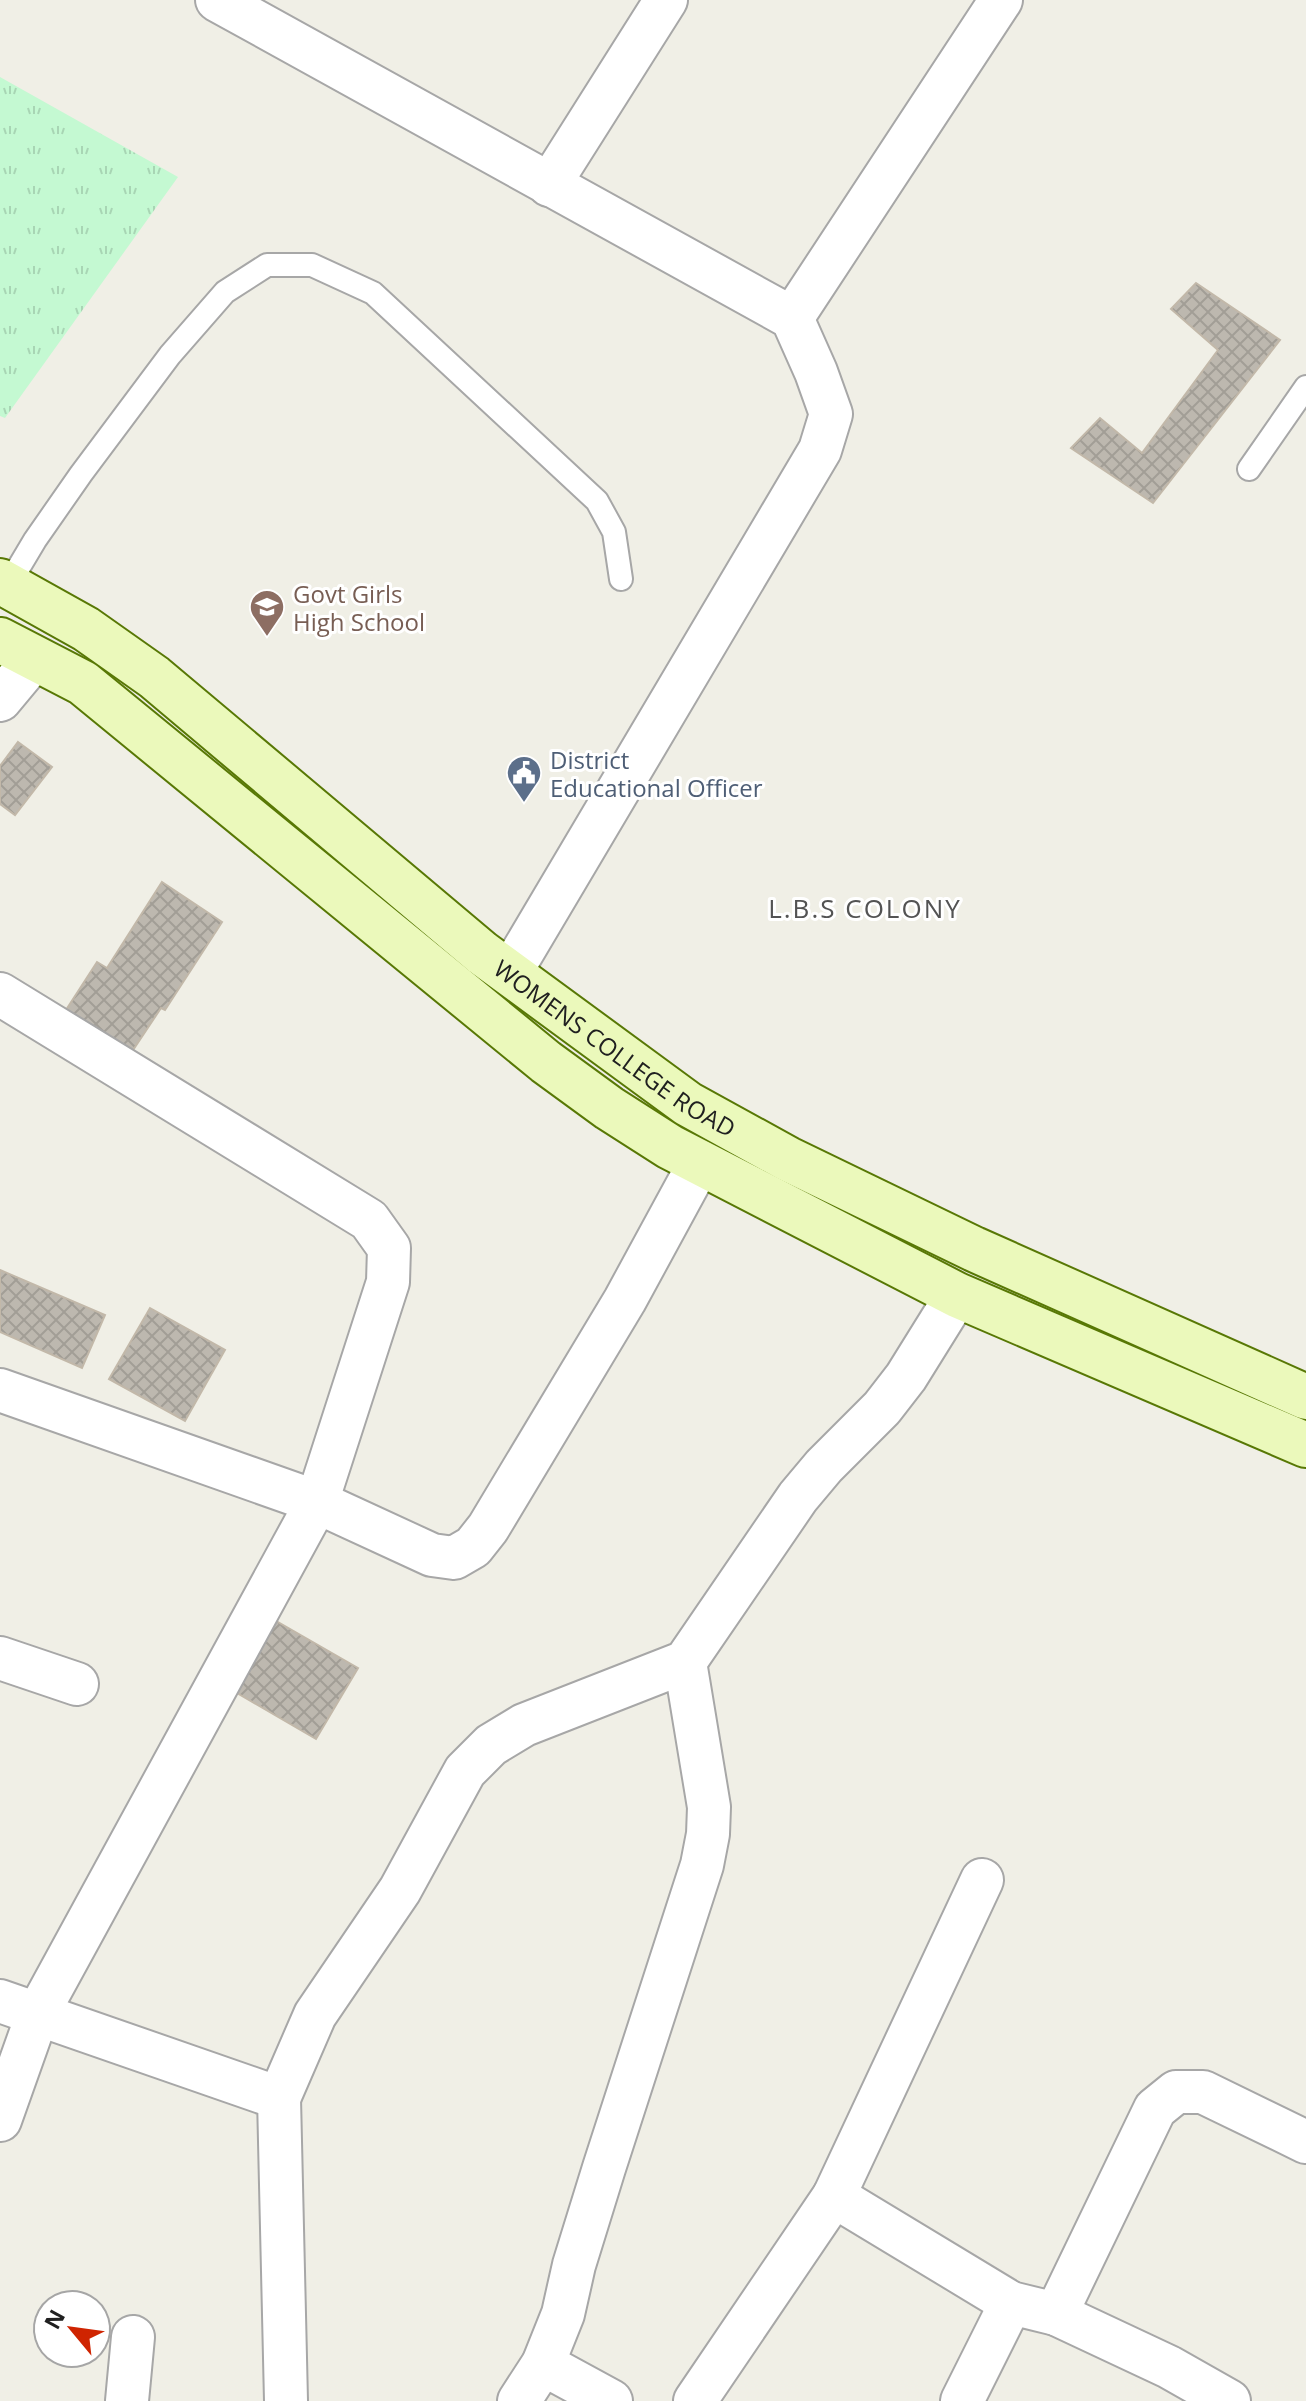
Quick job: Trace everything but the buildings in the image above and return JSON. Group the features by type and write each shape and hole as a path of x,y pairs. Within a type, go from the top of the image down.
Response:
{"main road":[{"name":"WOMENS COLLEGE ROAD","path":"3,589 86,629 154,677 482,953 688,1104 788,1159 974,1249 1306,1397"},
{"name":"WOMENS COLLEGE ROAD","path":"18,649 83,683 546,1062 670,1147 957,1295 1306,1445"}],"street":[{"path":"549,185 666,0"},
{"path":"792,318 1001,0"},
{"path":"240,5 549,185 792,318 831,414 820,450 510,973"},
{"path":"0,700 18,649"},
{"path":"0,994 369,1220 389,1248 388,1282 317,1502 19,2007 0,2120"},
{"path":"0,1390 317,1502 432,1555 454,1558 473,1547 488,1528 625,1300 700,1162"},
{"path":"286,2401 279,2098 315,2015 400,1890 465,1771 491,1745 524,1725 685,1662 798,1497 882,1408 906,1377 957,1295"},
{"path":"0,1658 77,1684"},
{"path":"519,2401 543,2364 563,2314 574,2265 604,2168 702,1865 709,1807 685,1662"},
{"path":"695,2401 834,2196 982,1880"},
{"path":"19,2007 279,2098"},
{"path":"1056,2314 1155,2109 1176,2092 1203,2092 1306,2142"},
{"path":"834,2196 1011,2303 1056,2314 1169,2367 1229,2401"},
{"path":"962,2401 1011,2303"},
{"path":"127,2401 133,2337"},
{"path":"543,2364 611,2401"}],"lane":[{"path":"3,589 81,474 170,355 225,292 267,265 312,265 373,293 597,501 614,532 621,579"},
{"path":"1249,469 1306,387"}],"green space":[{"path":"0,77 178,177 5,418 0,416"}],"place":[{"name":"Govt Girls High School","path":"267,638"},
{"name":"District Educational Officer","path":"524,804"}],"district":[{"name":"L.B.S COLONY","path":"865,908"}]}
